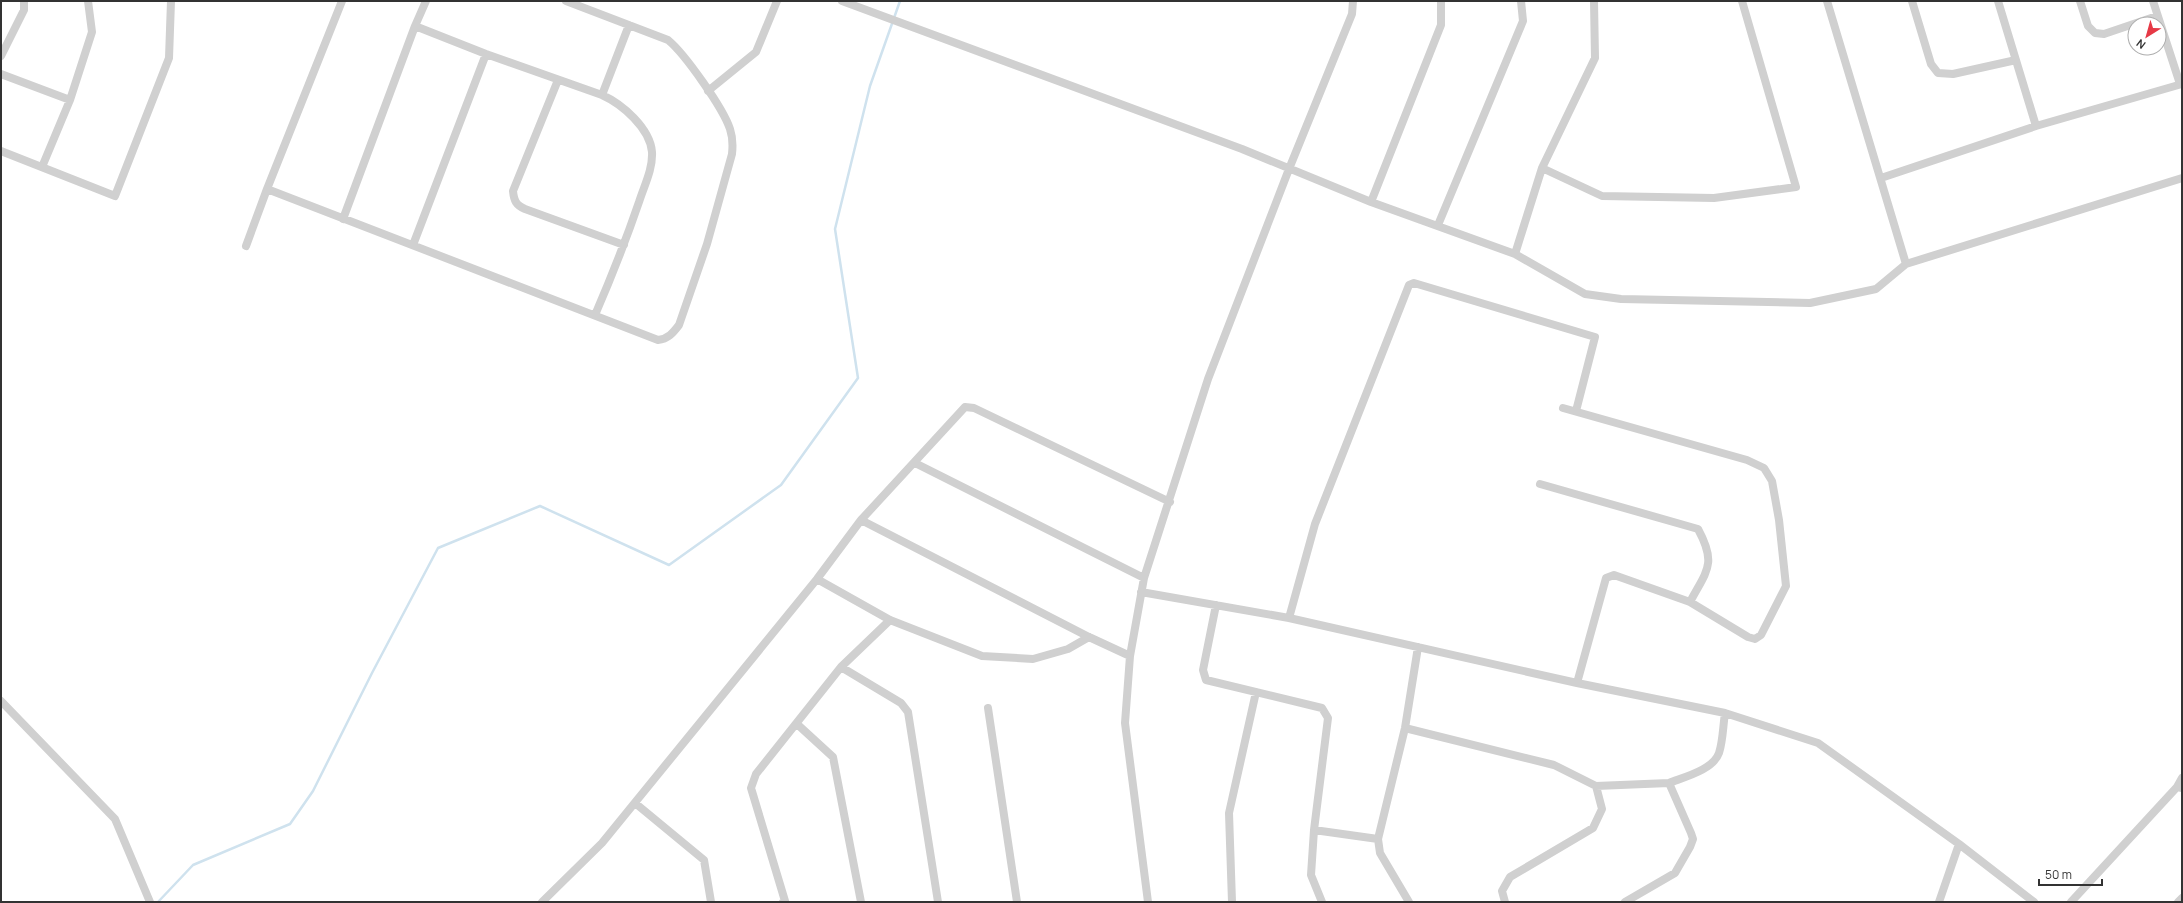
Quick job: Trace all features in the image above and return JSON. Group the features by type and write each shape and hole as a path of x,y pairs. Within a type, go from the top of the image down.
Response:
{"street":[{"path":"1,56 24,10 24,1"},
{"path":"42,167 70,100 92,32 88,1"},
{"path":"1,151 115,196 169,58 171,1"},
{"path":"246,246 266,189 342,1"},
{"path":"343,219 426,1"},
{"path":"266,189 658,340 664,340 670,336 678,325 707,244 732,154 733,141 730,128 708,91 677,47 668,40 566,1"},
{"path":"708,91 756,52 777,1"},
{"path":"842,1 1235,146 1371,202 1515,254 1585,294 1620,299 1810,303 1876,289 1906,264 2182,178"},
{"path":"1148,902 1125,723 1130,656 1144,578 1170,502 1208,379 1289,169 1352,14 1353,1"},
{"path":"1371,202 1441,25 1441,1"},
{"path":"1438,225 1523,22 1521,1"},
{"path":"1515,254 1542,168 1595,58 1594,1"},
{"path":"1542,168 1602,196 1714,198 1796,187 1742,1"},
{"path":"1828,1 1906,264"},
{"path":"1912,1 1931,64 1938,73 1953,74 2016,60"},
{"path":"1998,1 2036,126"},
{"path":"2080,1 2088,26 2095,33 2104,34 2127,26"},
{"path":"2153,1 2157,16"},
{"path":"602,95 629,25"},
{"path":"416,26 486,54 613,100 631,115 650,142 652,152 651,166 624,244 595,315"},
{"path":"1881,178 2036,126 2181,84 2167,44"},
{"path":"412,245 486,54"},
{"path":"1,74 70,100"},
{"path":"558,80 513,191 516,203 525,208 624,244"},
{"path":"1289,618 1315,524 1409,285 1414,284 1595,338 1576,411"},
{"path":"542,902 602,844 817,579 861,520 965,407 974,408 1170,502"},
{"path":"1563,408 1748,460 1764,468 1772,481 1779,520 1786,586 1761,635 1755,639 1748,637 1690,602 1614,575 1606,578 1577,683"},
{"path":"915,463 1144,578"},
{"path":"1540,484 1698,529 1708,546 1709,566 1690,602"},
{"path":"861,520 1089,637 1130,656"},
{"path":"817,579 890,620 982,656 1033,659 1068,649 1089,637"},
{"path":"1141,592 1289,618 1577,683 1725,713 1818,744 1959,844 2034,902"},
{"path":"1216,605 1203,670 1206,680 1322,708 1328,718 1314,830 1311,875 1322,902"},
{"path":"784,902 751,788 756,774 841,667 890,620"},
{"path":"1409,902 1380,853 1378,839 1405,728 1418,646"},
{"path":"841,667 901,703 908,712 938,902"},
{"path":"1232,902 1229,813 1256,692"},
{"path":"1,701 115,819 150,902"},
{"path":"988,708 1016,902"},
{"path":"1405,728 1554,765 1596,786 1669,783 1708,766 1719,754 1725,713"},
{"path":"797,724 833,757 861,902"},
{"path":"2071,902 2180,787 2182,778"},
{"path":"1625,902 1675,873 1693,839 1692,833 1669,783"},
{"path":"1505,902 1502,891 1510,877 1593,828 1602,809 1596,786"},
{"path":"635,803 704,860 711,902"},
{"path":"1314,830 1378,839"},
{"path":"1939,902 1959,844"},
{"path":"2178,902 2182,898"}],"waterway":[{"path":"158,902 193,865 290,824 313,791 372,673 438,548 540,506 669,565 781,485 858,378 835,229 870,86 900,1"}]}
